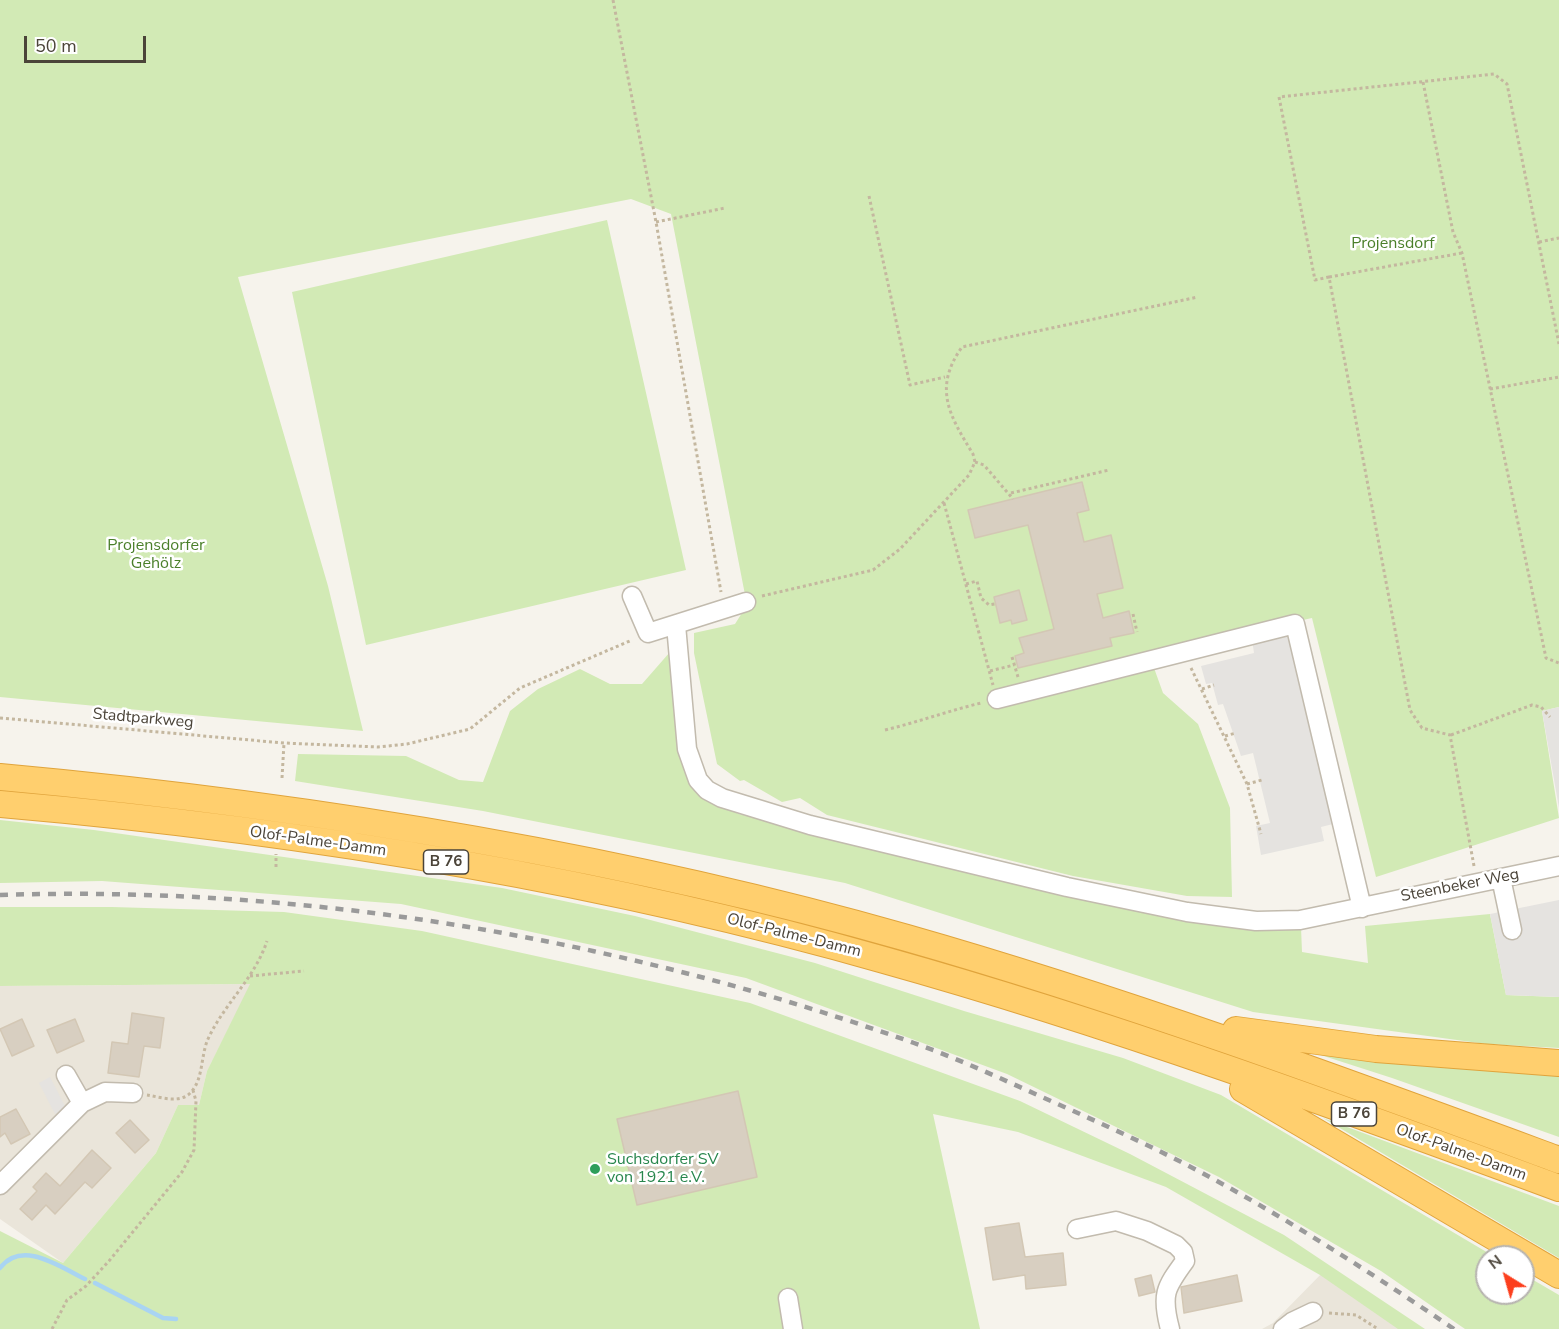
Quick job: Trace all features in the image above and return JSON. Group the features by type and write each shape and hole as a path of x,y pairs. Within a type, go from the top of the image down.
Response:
{"highway":[{"name":"Olof-Palme-Damm","path":"0,777 212,799 382,824 643,872 908,939 1164,1018 1559,1160"},
{"name":"Olof-Palme-Damm","path":"0,804 209,826 380,850 624,896 884,960 1149,1041 1559,1188"},
{"path":"1164,1018 1276,1037 1376,1049 1559,1064"},
{"path":"1149,1041 1272,1104 1559,1275"}],"street":[{"path":"632,596 648,633 746,602"},
{"path":"997,699 1295,624 1362,908"},
{"name":"Steenbeker Weg","path":"676,625 687,749 698,780 707,790 722,798 810,825 1067,887 1187,912 1256,921 1290,920 1362,908 1559,866"},
{"path":"1500,878 1512,930"},
{"path":"66,1075 82,1103"},
{"path":"0,1185 82,1103 105,1092 133,1093"},
{"path":"1077,1229 1116,1221 1148,1231 1176,1245 1185,1261 1166,1287 1164,1308 1170,1329"},
{"path":"788,1298 793,1329"},
{"path":"1283,1329 1312,1312"}],"path":[{"path":"613,0 656,222 722,591 711,613"},
{"path":"1462,252 1315,280 1279,97 1494,75 1507,84 1559,344"},
{"path":"1423,82 1453,232 1462,252 1546,658 1559,663"},
{"path":"869,196 910,385 945,377"},
{"path":"656,222 725,208"},
{"path":"1539,242 1559,238"},
{"path":"1329,278 1413,719 1422,728 1450,735 1532,705 1541,707 1550,717"},
{"path":"1013,499 984,465 975,462 946,398 945,377 962,347 1198,297"},
{"path":"1490,389 1559,377"},
{"path":"746,602 778,591 873,570 900,549 969,475 975,462"},
{"path":"1011,494 1109,470"},
{"path":"885,730 924,721 935,714 997,699 944,502"},
{"path":"966,584 976,581 981,598 989,605 995,604"},
{"path":"1133,614 1137,632"},
{"name":"Stadtparkweg","path":"0,718 284,743 378,747 406,744 461,733 470,729 520,688 648,633"},
{"path":"1184,653 1247,784 1261,834"},
{"path":"989,671 1014,665"},
{"path":"1202,689 1214,685"},
{"path":"1225,736 1236,733"},
{"path":"1450,735 1478,882"},
{"path":"282,778 284,743"},
{"path":"1247,784 1262,780"},
{"path":"276,852 276,867"},
{"path":"133,1093 173,1099 185,1097 193,1090 200,1073 206,1044 216,1021 261,961 267,942"},
{"path":"250,976 304,971"},
{"path":"52,1329 67,1300 86,1286 109,1261 186,1164 194,1150 196,1101 193,1090"},
{"path":"1312,1312 1356,1315 1378,1329"}],"shaded area":[{"path":"1303,622 1341,822 1321,827 1324,841 1261,855 1256,826 1270,823 1253,753 1241,756 1223,704 1218,705 1212,683 1206,684 1201,666 1254,653 1251,632"},
{"path":"1559,707 1559,808 1542,711"},
{"path":"1559,900 1559,997 1506,995 1490,914"},
{"path":"251,984 207,1071 199,1105 178,1105 156,1153 63,1263 0,1219 0,986"},
{"path":"50,1077 66,1108 55,1114 39,1083"},
{"path":"1326,1269 1401,1329 1262,1329 1273,1323"}],"green space":[{"path":"0,0 1559,0 1559,707 1542,711 1559,818 1376,877 1312,618 1149,654 1163,693 1198,724 1230,808 1232,897 1187,896 1073,876 827,815 800,798 782,802 744,780 740,781 717,764 694,653 694,633 735,624 747,605 671,214 631,199 238,277 328,586 363,731 0,697"},
{"path":"607,220 686,570 366,645 292,292"},
{"path":"670,652 681,759 724,807 739,814 1187,917 1301,927 1302,952 1368,963 1365,926 1490,914 1506,995 1559,997 1559,1048 1486,1044 1253,1012 845,883 483,811 295,781 298,754 406,756 459,780 483,782 510,711 538,689 580,669 610,684 642,684"},
{"path":"0,820 94,830 502,888 635,916 815,963 964,1011 1123,1058 1221,1095 1475,1245 1475,1305 1535,1305 1535,1281 1559,1295 1559,1329 1465,1329 1381,1271 1219,1177 1007,1074 746,978 401,904 102,881 0,883"},
{"name":"Suchsdorfer SV von 1921 e.V.","path":"0,907 112,907 284,912 422,931 750,1003 1020,1101 1130,1154 1284,1235 1425,1329 1398,1329 1320,1275 1166,1187 1018,1132 933,1114 980,1329 0,1329 0,1231 63,1263 156,1153 178,1105 199,1105 207,1071 250,984 0,986"},
{"path":"1302,1049 1559,1074 1559,1137 1392,1078"},
{"path":"1323,1118 1559,1206 1559,1258"}],"building":[{"path":"1082,482 1089,510 1077,513 1084,542 1111,535 1123,588 1097,594 1103,618 1129,611 1134,633 1110,638 1112,646 1018,668 1015,656 1024,653 1019,638 1054,629 1028,525 975,538 968,510"},
{"path":"1019,590 1027,620 1012,624 1011,620 1000,623 994,597"},
{"path":"132,1013 164,1018 160,1048 144,1046 139,1077 108,1073 112,1042 128,1044"},
{"path":"22,1019 34,1046 12,1056 0,1029"},
{"path":"75,1019 84,1041 57,1053 47,1030"},
{"path":"738,1091 757,1177 637,1205 617,1119"},
{"path":"16,1109 30,1134 11,1144 5,1133 0,1137 0,1117"},
{"path":"130,1120 149,1140 135,1153 116,1133"},
{"path":"92,1150 111,1168 92,1188 85,1182 55,1214 46,1205 32,1220 20,1209 37,1191 33,1187 46,1173 60,1186"},
{"path":"1019,1223 1025,1257 1063,1253 1066,1285 1026,1289 1025,1275 993,1280 985,1228"},
{"path":"1151,1275 1155,1292 1139,1296 1135,1279"},
{"path":"1237,1275 1242,1301 1184,1313 1181,1287"}],"waterway":[{"path":"0,1268 9,1260 19,1256 30,1256 53,1263 85,1279"},
{"path":"95,1283 163,1318 176,1319"}],"railway":[{"path":"0,895 116,894 233,899 348,910 464,926 578,948 692,975 804,1006 954,1058 1163,1153 1248,1198 1308,1234 1454,1329"}],"place":[{"name":"Suchsdorfer SV von 1921 e.V.","path":"595,1169"}],"park label":[{"name":"Projensdorf","path":"1393,244"},
{"name":"Projensdorfer Gehölz","path":"156,555"}]}
